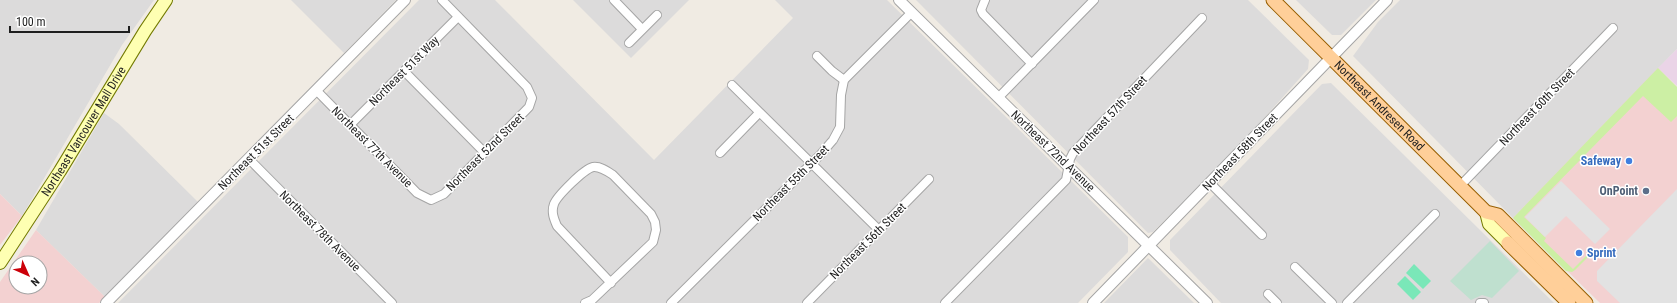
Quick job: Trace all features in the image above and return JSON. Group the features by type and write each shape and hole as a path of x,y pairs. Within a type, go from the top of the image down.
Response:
{"main road":[{"name":"Northeast Vancouver Mall Drive","path":"0,263 60,171 145,31 166,0"},
{"name":"Northeast Andresen Road","path":"1273,0 1486,212 1498,215 1586,303"},
{"name":"Northeast Andresen Road","path":"1486,212 1489,224 1569,303"}],"street":[{"name":"Northeast 51st Street","path":"106,303 317,91 405,0"},
{"path":"442,0 458,17"},
{"path":"614,0 642,29"},
{"name":"Northeast 72nd Avenue","path":"899,0 1207,303"},
{"path":"985,0 981,10 986,18 1032,64"},
{"path":"998,98 1094,0"},
{"name":"Northeast 58th Street","path":"1093,303 1387,0"},
{"path":"817,56 832,71 844,80 912,12"},
{"path":"629,43 657,14"},
{"name":"Northeast 51st Way","path":"350,125 458,17"},
{"name":"Northeast 52nd Street","path":"430,200 444,194 529,107 532,98 527,87 458,17"},
{"name":"Northeast 57th Street","path":"945,303 1066,180 1070,158 1073,153 1202,18"},
{"name":"Northeast 60th Street","path":"1460,186 1613,28"},
{"path":"404,71 484,152"},
{"name":"Northeast 55th Street","path":"671,303 812,163 832,140 840,127 841,95 844,80"},
{"path":"732,86 879,230"},
{"name":"Northeast 77th Avenue","path":"317,91 417,193 430,200"},
{"path":"720,153 759,113"},
{"name":"Northeast 78th Avenue","path":"249,159 392,303"},
{"path":"585,303 592,300 611,283 653,242 656,230 655,222 651,214 613,175 606,170 593,167 586,170 562,194 554,204 552,216 557,226 611,283"},
{"name":"Northeast 56th Street","path":"807,303 929,179"},
{"path":"1210,183 1262,235"},
{"path":"1347,303 1435,214"},
{"path":"1295,267 1332,303"},
{"path":"1268,294 1276,303"}],"shaded area":[{"path":"0,0 154,0 122,45 22,216 0,194"},
{"path":"291,0 396,0 344,53"},
{"path":"419,0 495,0 654,160 793,18 775,0 887,0 1128,237 1128,252 1078,303 118,303"},
{"path":"573,0 689,0 631,58"},
{"path":"916,0 1248,0 1309,60 1308,69 1241,144 1153,232 1148,233"},
{"path":"1296,0 1376,0 1341,35 1332,35"},
{"path":"1400,0 1677,0 1677,49 1513,218 1353,56 1378,22"},
{"path":"1677,49 1677,86 1658,68"},
{"path":"1658,68 1677,87 1677,303 1600,303 1513,218"},
{"path":"1331,83 1554,303 1221,303 1170,250 1170,240 1322,84"},
{"path":"104,113 119,124 198,202 105,297 36,230"},
{"path":"1561,181 1610,229 1595,244 1566,216 1545,237 1525,217"},
{"path":"1677,189 1677,303 1620,303 1597,281 1597,271"},
{"path":"0,194 22,216 0,245"},
{"path":"36,230 105,297 99,303 0,303 0,282 8,270 8,295 48,295 48,255 19,255"},
{"path":"1148,258 1194,303 1104,303"}],"green space":[{"path":"1658,68 1677,87 1677,116 1671,122 1643,96 1524,217 1546,238 1544,241 1573,269 1594,248 1595,250 1575,270 1572,272 1566,271 1513,218"},
{"path":"1490,241 1519,271 1492,298 1482,295 1471,300 1450,281"},
{"path":"1414,264 1431,281 1423,289 1406,273"},
{"path":"1405,276 1421,292 1413,300 1397,284"}],"place":[{"name":"Safeway","path":"1629,161"},
{"name":"OnPoint","path":"1646,191"},
{"name":"Sprint","path":"1579,253"}]}
